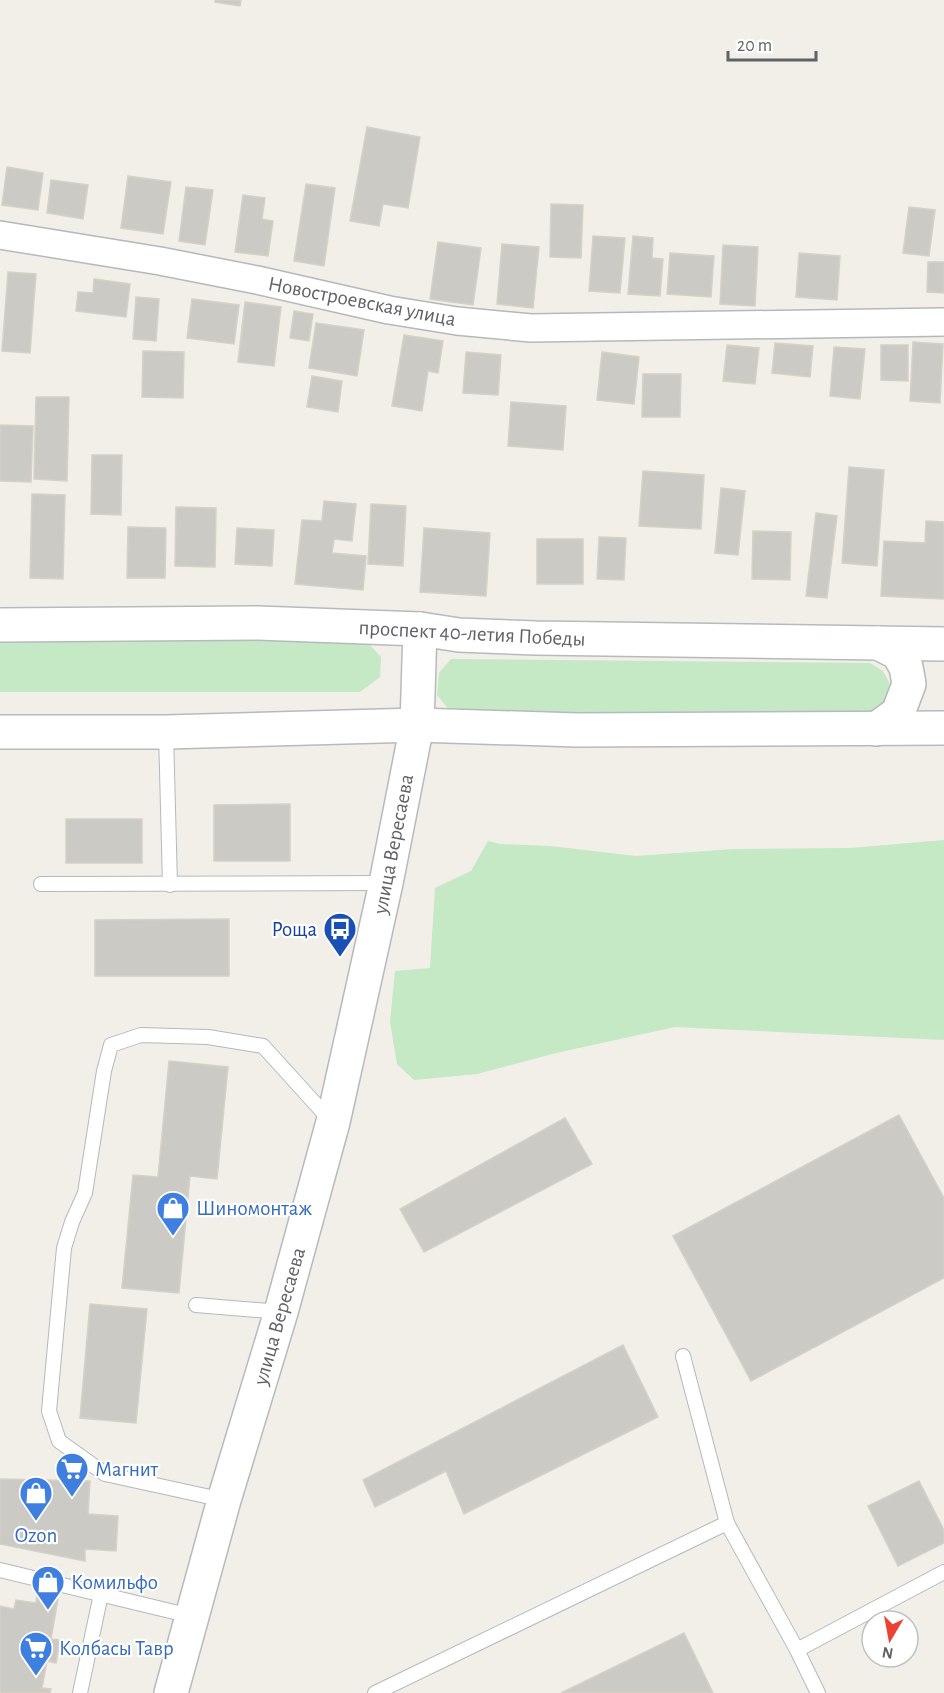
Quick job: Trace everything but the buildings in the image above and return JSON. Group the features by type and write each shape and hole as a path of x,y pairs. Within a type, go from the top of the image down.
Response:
{"main road":[{"name":"проспект 40-летия Победы","path":"0,625 258,623 420,629 459,635 536,638 944,644"},
{"name":"улица Вересаева","path":"171,1693 224,1500 281,1312 333,1122 386,883 417,725 420,629"},
{"path":"876,729 898,713 909,684 906,667 898,653 878,643"},
{"path":"944,651 937,657 926,678 926,698 933,711 944,719"},
{"path":"0,732 166,732 417,725 533,729 944,728"}],"street":[{"name":"Новостроевская улица","path":"0,235 160,261 257,280 388,310 468,322 531,327 944,322"}],"lane":[{"path":"166,732 170,885"},
{"path":"41,884 386,883"},
{"path":"224,1500 105,1474 59,1441 49,1411 64,1248 85,1192 104,1071 111,1045 141,1035 208,1037 263,1046 333,1122"},
{"path":"196,1305 281,1312"},
{"path":"683,1356 727,1523 818,1693"},
{"path":"375,1693 727,1523"},
{"path":"0,1570 191,1616"},
{"path":"797,1650 944,1572"},
{"path":"80,1693 101,1594"}],"green space":[{"path":"0,640 365,640 381,657 380,677 360,692 0,692"},
{"path":"451,659 870,663 883,671 889,682 888,696 882,707 868,715 450,711 437,695 439,673"},
{"path":"944,840 944,1040 675,1027 556,1053 477,1074 414,1080 397,1064 390,1022 395,971 430,968 435,888 471,871 488,841 636,856 734,849 850,848"}],"place":[{"name":"Роща","path":"340,958"},
{"name":"Шиномонтаж","path":"173,1237"},
{"name":"Магнит","path":"72,1498"},
{"name":"Ozon","path":"36,1522"},
{"name":"Комильфо","path":"48,1611"},
{"name":"Колбасы Тавр","path":"36,1677"}]}
